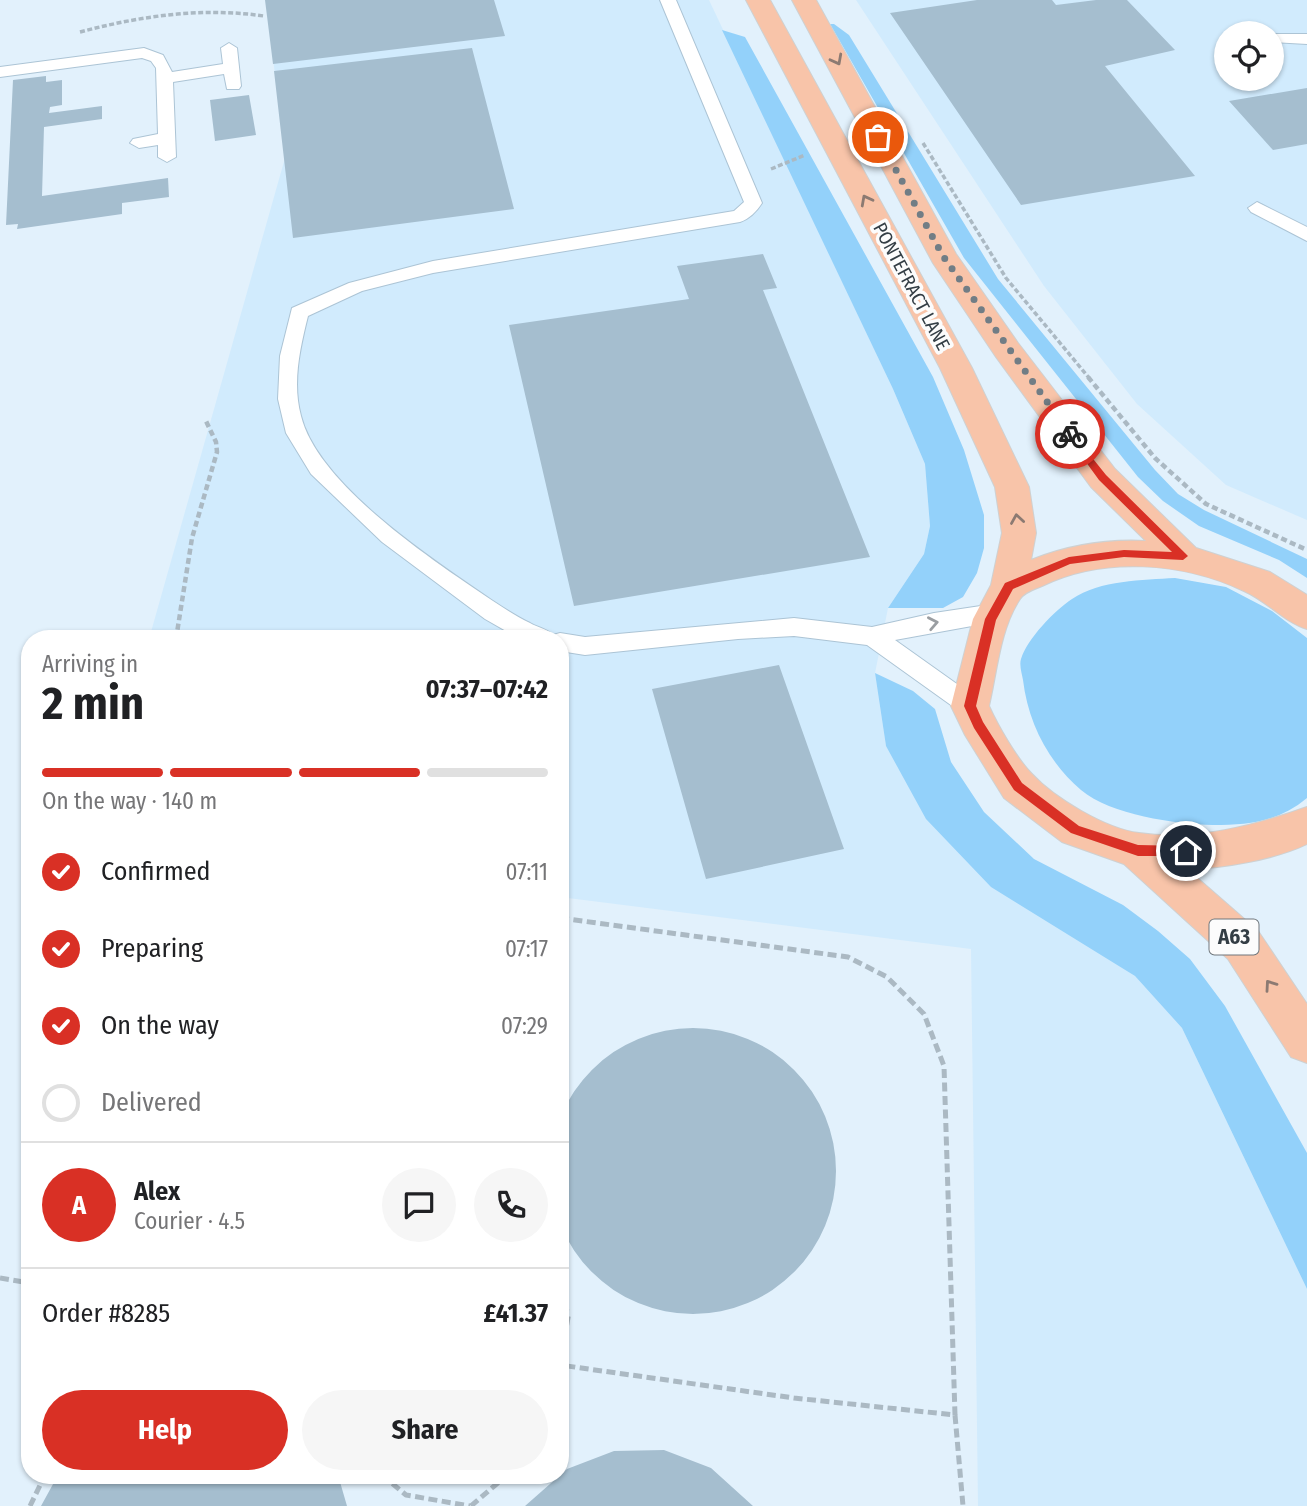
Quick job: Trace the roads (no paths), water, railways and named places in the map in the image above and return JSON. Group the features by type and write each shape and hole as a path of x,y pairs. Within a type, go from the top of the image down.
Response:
{"highway":[{"name":"PONTEFRACT LANE","path":"758,0 956,368 1012,487 1019,533 970,706"},
{"name":"PONTEFRACT LANE","path":"804,0 943,256 1007,350 1103,478 1183,556"},
{"path":"1002,600 1069,561 1124,554 1183,556 1242,576 1295,603 1307,615"},
{"name":"A63","path":"970,706 978,724 1018,786 1076,830 1138,851 1210,851 1287,834 1307,824"},
{"name":"A63","path":"1138,851 1243,946 1307,1042"}],"lane":[{"path":"525,630 501,618 429,566 361,511 319,470 294,429 286,397 287,366 299,312 356,287 433,267 740,216 753,203 668,0"},
{"path":"1284,38 1307,39"},
{"path":"229,48 233,86"},
{"path":"0,72 144,53 157,58 164,68 167,156"},
{"path":"164,78 231,68"},
{"path":"139,143 166,138"},
{"path":"1257,208 1307,235"},
{"path":"569,643 585,646 794,627 872,636 934,622 1002,600"},
{"path":"872,636 920,673 970,706"}]}
